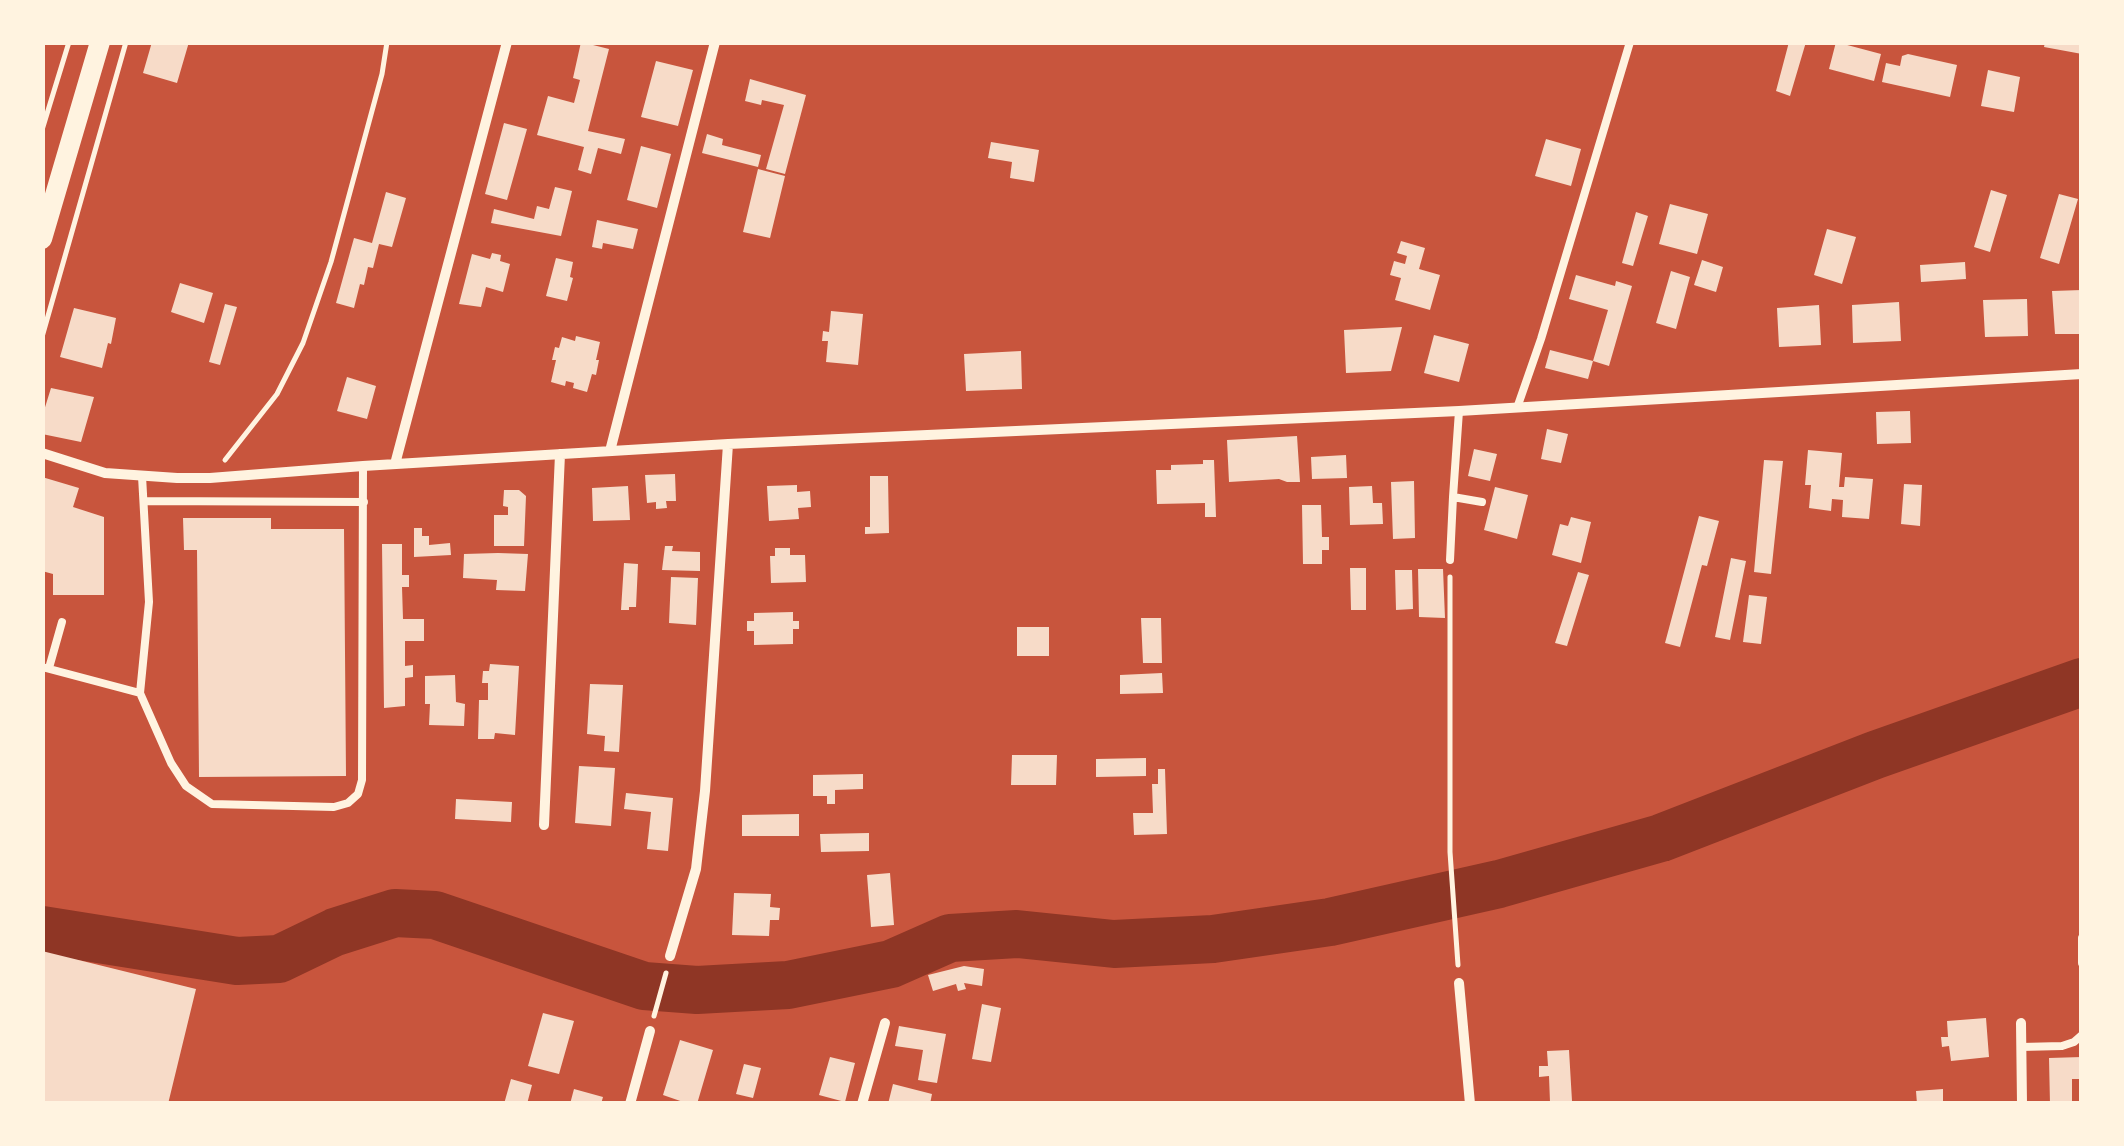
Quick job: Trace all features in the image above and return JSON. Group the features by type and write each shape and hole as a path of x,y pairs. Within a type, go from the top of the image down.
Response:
{"main road":[{"path":"42,239 100,42"}],"street":[{"path":"394,464 507,42"},
{"path":"610,451 714,42"},
{"path":"42,454 105,473 210,478 728,444 1460,411 2082,374"},
{"path":"670,956 696,869 728,444"},
{"path":"544,825 560,454"},
{"path":"1460,984 1470,1104"},
{"path":"862,1104 886,1023"},
{"path":"2021,1023 2022,1104"},
{"path":"630,1104 650,1032"}],"lane":[{"path":"1517,408 1630,42"},
{"path":"1450,560 1460,411"},
{"path":"142,476 150,602 140,693 171,763 186,786 212,804 334,807 348,803 358,794 362,780 363,466"},
{"path":"1453,497 1482,502"},
{"path":"144,502 364,502"},
{"path":"62,622 46,668 140,693"},
{"path":"2082,938 2082,963"},
{"path":"2021,1047 2062,1046 2082,1035"}],"path":[{"path":"42,130 69,42"},
{"path":"42,337 126,42"},
{"path":"210,478 277,394 303,343 331,262 382,74 387,42"},
{"path":"1450,560 1450,852 1460,984"},
{"path":"650,1032 670,956"}],"building":[{"path":"152,42 189,42 177,83 143,73"},
{"path":"581,42 609,49 588,131 625,139 621,154 598,148 591,174 578,170 584,147 537,135 548,96 574,103 580,80 573,78"},
{"path":"1789,42 1806,42 1790,96 1776,91"},
{"path":"1836,42 1881,54 1874,81 1829,69"},
{"path":"2045,42 2082,42 2082,54 2044,47"},
{"path":"1902,56 1957,65 1950,97 1882,82 1886,63 1900,66"},
{"path":"656,61 693,70 678,126 641,117"},
{"path":"1988,70 2020,77 2014,112 1981,106"},
{"path":"750,79 806,95 785,174 766,169 784,105 745,101"},
{"path":"504,123 527,129 507,200 485,194"},
{"path":"707,134 723,139 722,145 761,155 758,167 702,153"},
{"path":"1546,139 1581,149 1571,186 1535,176"},
{"path":"991,142 1039,150 1034,182 1010,178 1012,162 988,158"},
{"path":"641,146 671,154 657,208 627,200"},
{"path":"758,169 785,176 770,238 743,232"},
{"path":"555,187 572,191 561,236 491,223 494,209 534,219 537,206 549,209"},
{"path":"1991,190 2007,195 1990,252 1974,247"},
{"path":"386,192 406,198 392,247 379,244 373,268 368,267 364,285 360,284 354,308 336,303 354,238 372,243"},
{"path":"2059,194 2078,199 2059,264 2040,258"},
{"path":"1670,204 1708,214 1697,254 1659,244"},
{"path":"1636,212 1648,216 1633,266 1622,263"},
{"path":"597,220 638,229 633,249 603,243 602,249 592,247"},
{"path":"1827,229 1856,237 1842,284 1814,275"},
{"path":"1401,241 1425,248 1419,269 1440,275 1430,310 1395,300 1401,278 1390,275 1394,261 1405,264 1407,256 1397,253"},
{"path":"492,253 510,264 503,292 486,287 481,307 459,304 472,254 490,259"},
{"path":"556,258 573,262 567,301 546,296"},
{"path":"1702,260 1723,267 1716,292 1694,285"},
{"path":"1965,262 1966,279 1921,282 1920,265"},
{"path":"1671,271 1690,277 1676,329 1656,323"},
{"path":"1576,275 1615,286 1616,281 1632,286 1609,366 1593,361 1608,310 1569,299"},
{"path":"180,283 213,293 204,323 171,312"},
{"path":"2082,290 2082,334 2055,334 2052,291"},
{"path":"2027,299 2028,336 1985,337 1983,300"},
{"path":"1899,302 1901,341 1853,343 1852,305"},
{"path":"225,304 237,307 220,365 209,362"},
{"path":"1819,305 1821,345 1779,347 1777,308"},
{"path":"74,308 116,318 102,368 60,357"},
{"path":"831,311 863,314 858,365 826,362 828,341 822,341 823,331 829,332"},
{"path":"1402,327 1391,371 1346,373 1344,330"},
{"path":"1434,335 1469,344 1459,382 1424,373"},
{"path":"576,336 600,342 596,375 592,374 587,392 573,388 574,383 566,381 565,386 551,382 555,347 559,348 562,337 575,341"},
{"path":"1550,350 1593,361 1588,379 1545,368"},
{"path":"1021,351 1022,389 966,391 964,354"},
{"path":"347,377 376,386 367,419 337,411"},
{"path":"51,388 94,397 81,442 42,434 42,417"},
{"path":"1910,411 1911,443 1877,444 1876,412"},
{"path":"1547,429 1568,434 1561,463 1541,459"},
{"path":"1297,436 1300,482 1229,482 1227,440"},
{"path":"1474,449 1497,454 1490,481 1468,476"},
{"path":"1808,450 1842,453 1839,487 1844,487 1845,477 1873,479 1869,519 1842,517 1843,500 1832,499 1831,511 1809,508 1811,485 1805,485"},
{"path":"1346,455 1347,478 1312,479 1311,457"},
{"path":"1203,460 1214,460 1216,517 1205,517 1205,503 1157,504 1156,470 1171,470 1171,465 1203,464"},
{"path":"1764,460 1783,461 1771,574 1754,572"},
{"path":"675,474 676,501 666,501 667,508 656,509 656,502 647,503 645,475"},
{"path":"870,476 888,476 889,533 865,534 865,527 870,527"},
{"path":"42,477 79,488 73,507 104,517 104,595 53,595 53,574 42,571"},
{"path":"1414,481 1415,538 1393,539 1391,482"},
{"path":"1904,484 1922,485 1920,526 1901,524"},
{"path":"797,485 797,492 810,491 811,507 798,508 799,519 769,521 767,486"},
{"path":"628,486 630,520 593,521 592,488"},
{"path":"1372,486 1373,503 1382,503 1383,524 1350,525 1349,487"},
{"path":"1495,487 1528,495 1517,539 1484,530"},
{"path":"504,490 519,490 526,496 524,546 494,546 494,515 508,515 508,507 503,506"},
{"path":"1302,505 1321,505 1322,537 1329,537 1329,550 1322,550 1322,564 1303,564"},
{"path":"1699,516 1719,521 1707,566 1702,565 1680,647 1665,643"},
{"path":"1571,517 1591,522 1581,563 1552,555 1560,524 1568,526"},
{"path":"183,518 271,518 271,529 344,529 346,776 199,777 197,550 184,550"},
{"path":"414,528 422,528 422,536 429,536 429,545 450,543 451,555 414,557"},
{"path":"382,544 402,544 402,575 409,575 409,587 402,587 403,619 424,619 424,641 405,641 405,666 413,665 413,677 405,678 405,706 384,708"},
{"path":"665,546 673,546 672,551 700,552 700,571 662,570"},
{"path":"775,548 790,548 790,555 805,555 806,582 771,583 770,556 775,556"},
{"path":"464,554 528,554 525,591 496,590 497,580 463,578"},
{"path":"1731,558 1746,561 1730,640 1715,637"},
{"path":"624,563 638,564 636,607 629,610 621,610"},
{"path":"1350,568 1366,568 1366,610 1351,610"},
{"path":"1418,569 1443,569 1445,618 1419,617"},
{"path":"1395,570 1412,570 1413,609 1396,610"},
{"path":"1578,572 1589,575 1567,646 1555,643"},
{"path":"671,577 698,578 696,625 669,623"},
{"path":"1749,595 1767,597 1761,644 1743,642"},
{"path":"793,612 799,629 793,629 793,644 754,645 754,631 747,631 747,621 754,621 754,613"},
{"path":"1141,618 1161,618 1162,663 1143,663"},
{"path":"1017,627 1049,627 1049,656 1017,656"},
{"path":"490,664 519,666 515,735 495,733 494,739 478,739 479,700 488,700 488,683 482,683 483,671 489,671"},
{"path":"1162,673 1163,693 1120,694 1120,675"},
{"path":"455,675 456,702 465,704 464,726 429,725 425,676"},
{"path":"590,684 623,685 619,752 604,751 605,736 587,734"},
{"path":"1012,755 1057,755 1056,785 1011,785"},
{"path":"1146,758 1146,776 1096,777 1096,759"},
{"path":"579,766 615,768 611,826 575,823"},
{"path":"1158,769 1165,769 1167,834 1134,835 1133,813 1153,813 1152,784 1158,784"},
{"path":"863,774 863,789 835,790 835,804 827,804 827,796 813,796 813,775"},
{"path":"626,793 673,798 668,851 647,849 651,812 624,809"},
{"path":"456,799 512,802 511,822 455,819"},
{"path":"799,814 799,836 742,836 742,815"},
{"path":"869,833 869,851 821,852 820,834"},
{"path":"890,873 894,925 871,927 867,875"},
{"path":"734,893 771,894 770,907 780,908 779,920 770,920 769,936 732,935"},
{"path":"42,951 196,989 168,1104 42,1104"},
{"path":"964,966 984,969 982,986 964,983 966,989 958,991 956,984 933,991 928,975"},
{"path":"982,1004 1001,1008 991,1062 972,1059"},
{"path":"543,1013 574,1021 559,1074 528,1066"},
{"path":"1986,1018 1989,1057 1951,1061 1949,1046 1942,1047 1941,1037 1948,1037 1947,1021"},
{"path":"899,1026 946,1034 937,1083 918,1080 923,1050 895,1046"},
{"path":"680,1040 713,1050 697,1104 663,1095"},
{"path":"1569,1050 1572,1101 1550,1102 1549,1076 1539,1077 1539,1066 1548,1066 1547,1051"},
{"path":"830,1057 855,1063 845,1102 819,1095"},
{"path":"2082,1057 2082,1079 2072,1079 2072,1104 2050,1104 2049,1058"},
{"path":"744,1064 761,1068 753,1098 736,1094"},
{"path":"511,1079 532,1085 527,1104 504,1104"},
{"path":"893,1084 932,1094 930,1104 888,1104"},
{"path":"574,1089 603,1097 601,1104 570,1104"},
{"path":"1943,1089 1943,1104 1917,1104 1916,1091"}],"waterway":[{"path":"42,930 237,961 279,959 335,932 395,913 435,915 644,986 697,990 788,985 891,964 950,938 1017,934 1114,944 1213,939 1330,922 1499,884 1661,838 1875,755 2082,682"}]}
